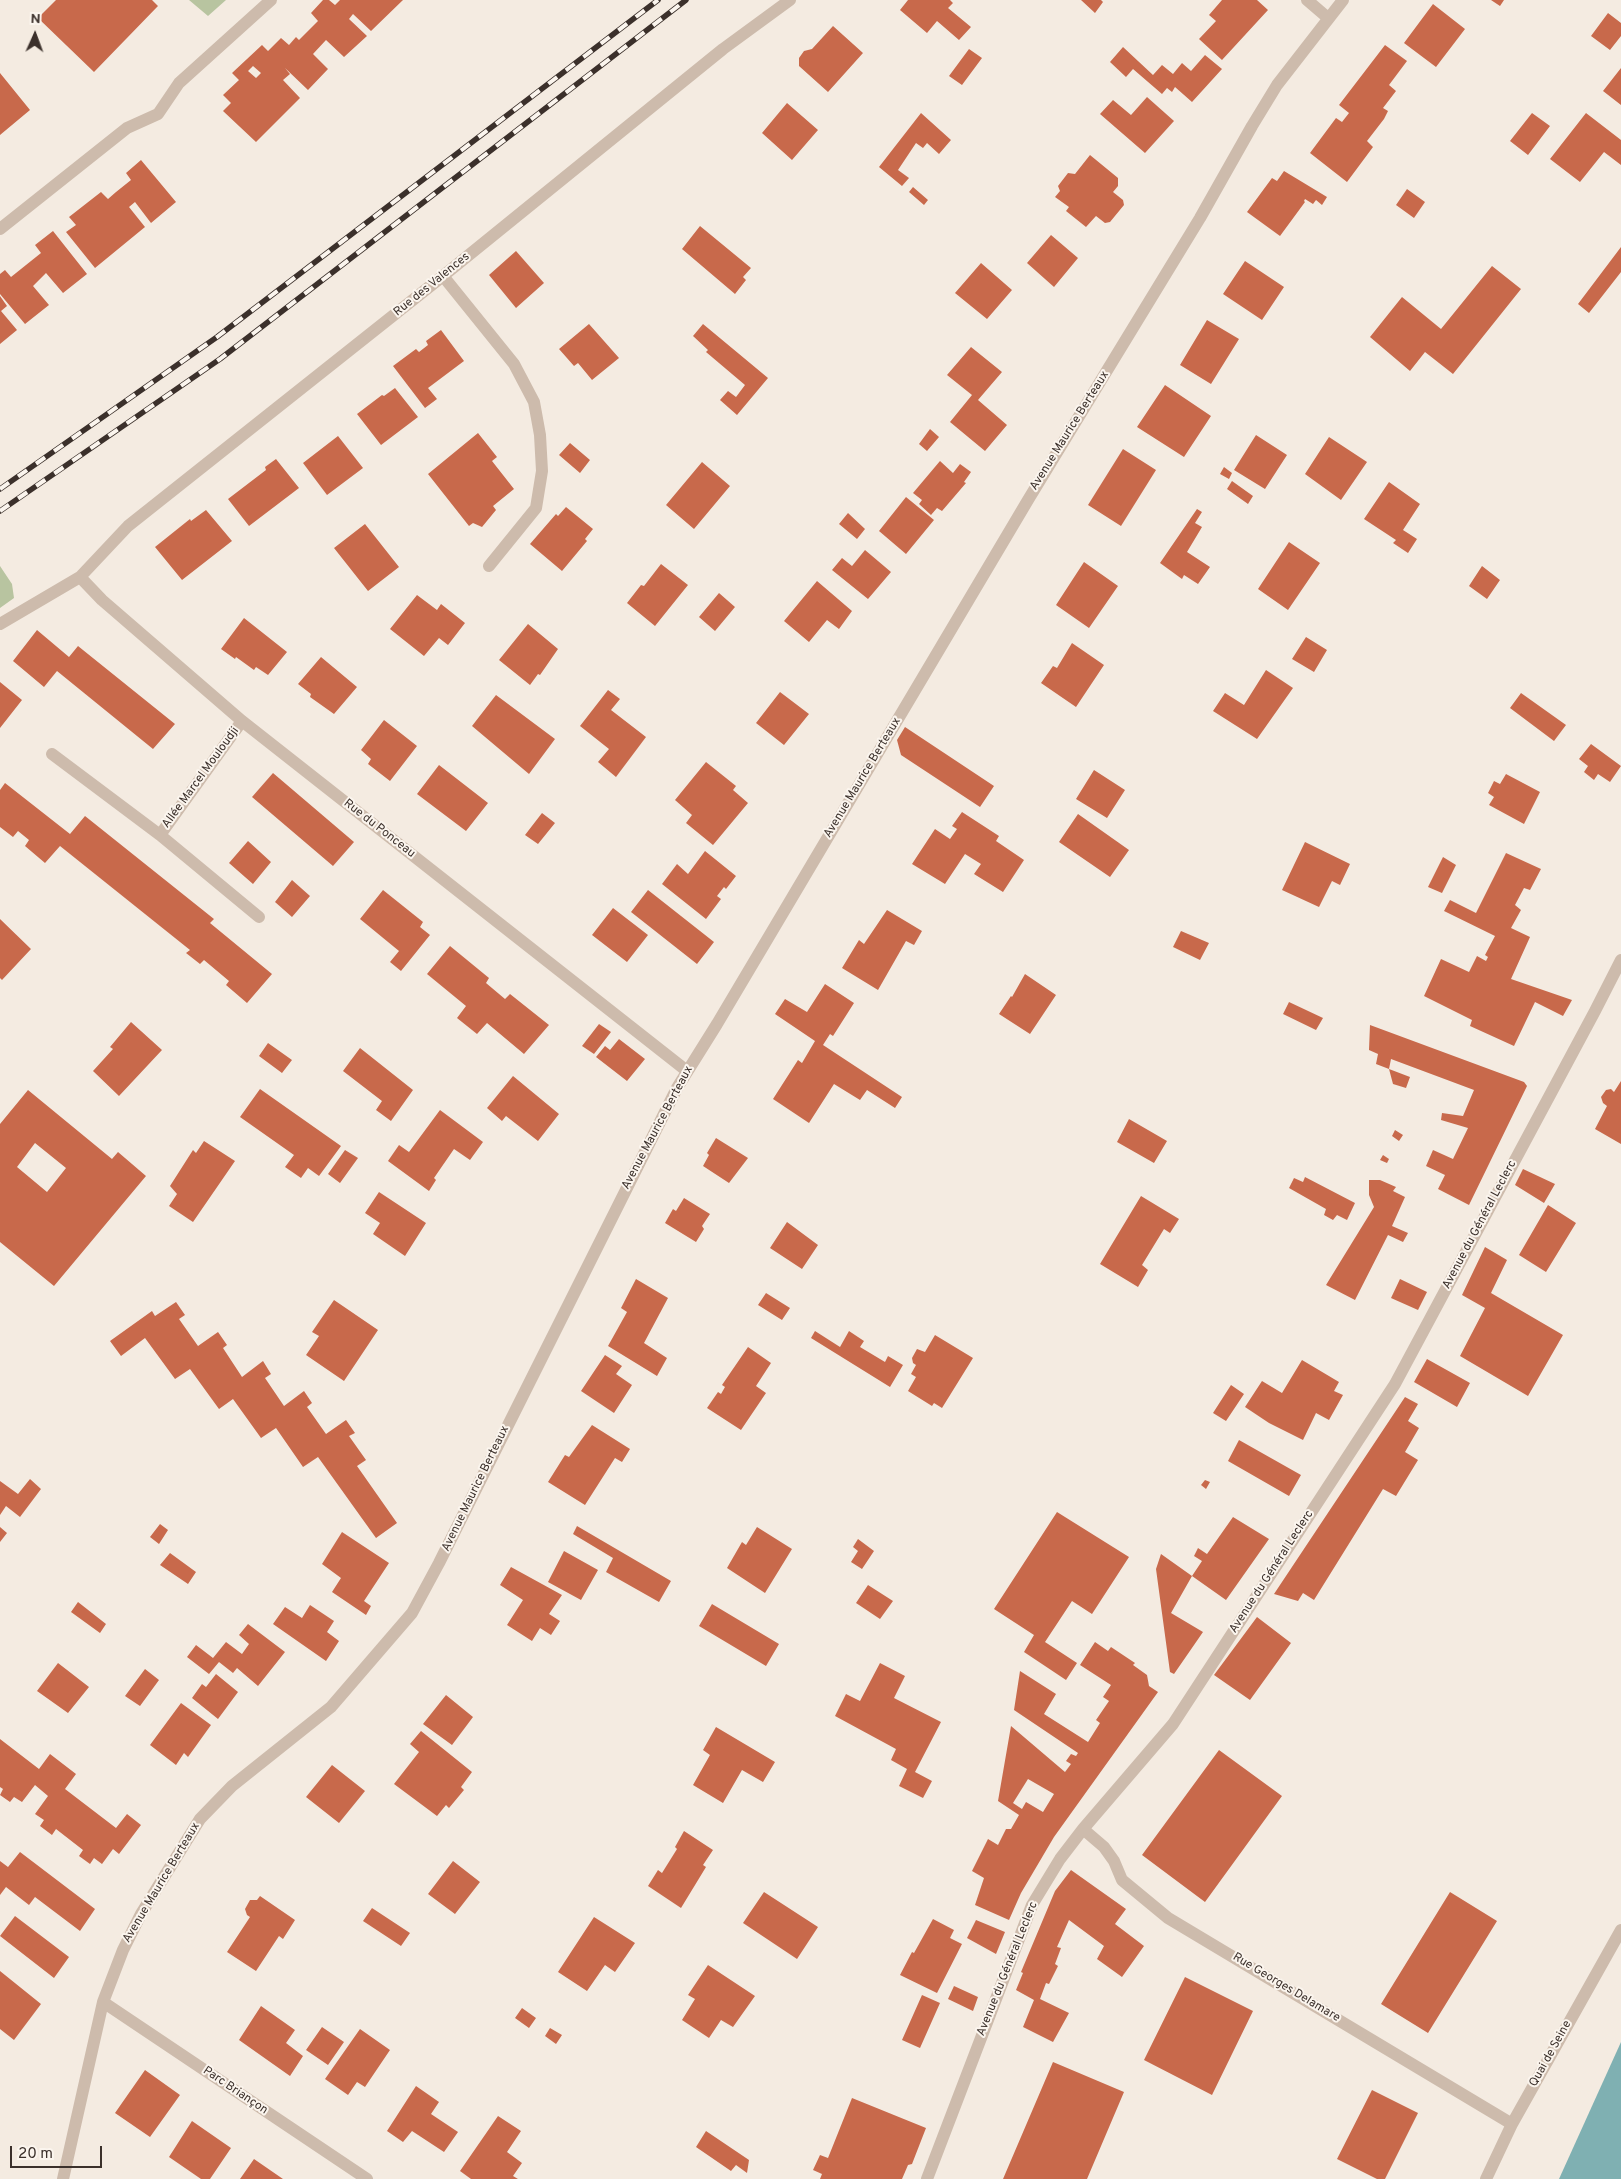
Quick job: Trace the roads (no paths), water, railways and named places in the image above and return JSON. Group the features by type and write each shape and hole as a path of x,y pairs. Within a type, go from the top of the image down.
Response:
{"street":[{"path":"0,229 127,128 158,114 179,83 271,0"},
{"name":"Rue des Valences","path":"0,624 80,577 128,526 723,49 790,0"},
{"path":"1308,0 1328,18"},
{"name":"Avenue Maurice Berteaux","path":"63,2179 103,2002 123,1950 141,1914 200,1819 232,1786 331,1707 412,1613 439,1563 676,1088 717,1024 1028,500 1200,218 1277,85 1343,0"},
{"path":"442,276 514,364 534,402 540,435 542,471 536,508 489,566"},
{"name":"Rue du Ponceau","path":"80,577 102,600 242,721 687,1071"},
{"name":"Allée Marcel Mouloudji","path":"160,835 242,721"},
{"name":"Allée Marcel Mouloudji","path":"52,754 160,835 259,917"},
{"name":"Avenue du Général Leclerc","path":"927,2179 1032,1905 1060,1859 1083,1829 1173,1724 1394,1384 1586,1029 1621,960"},
{"name":"Rue Georges Delamare","path":"1083,1829 1104,1847 1114,1861 1122,1880 1168,1918 1512,2124"},
{"name":"Quai de Seine","path":"1486,2179 1512,2124 1621,1930"},
{"name":"Parc Briançon","path":"103,2002 367,2179"}],"water":[{"path":"1621,2042 1621,2179 1559,2179"}],"railway":[{"path":"0,489 217,337 658,0"},
{"path":"0,511 220,359 686,0"}]}
